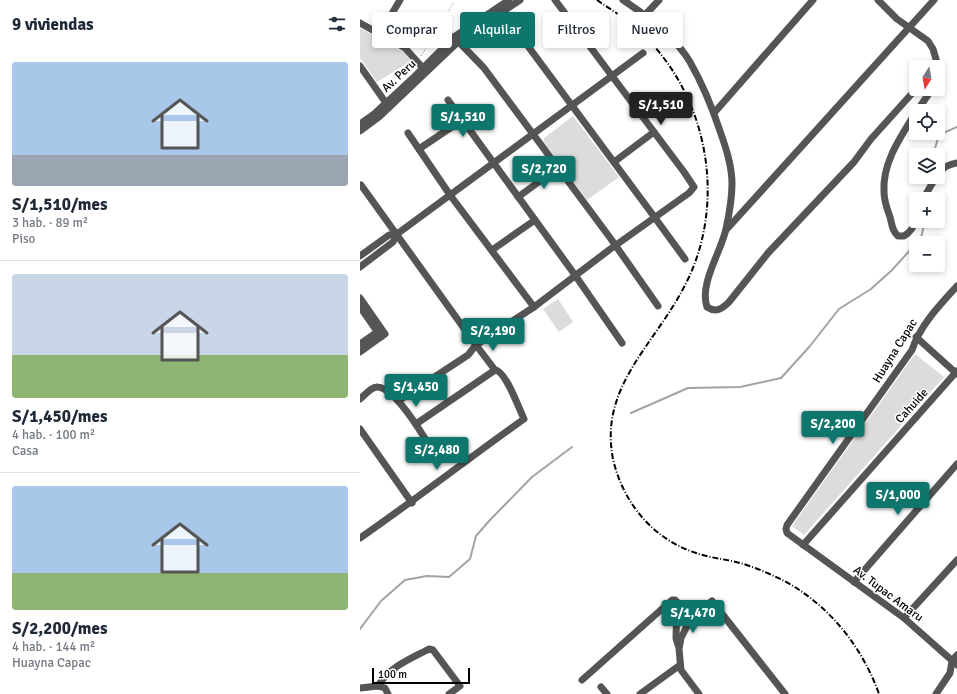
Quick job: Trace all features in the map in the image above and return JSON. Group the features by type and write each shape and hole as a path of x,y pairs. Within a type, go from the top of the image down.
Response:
{"street":[{"path":"393,12 400,0"},
{"name":"Av. Peru","path":"360,124 456,39 501,9 509,0"},
{"path":"520,0 501,9 685,259"},
{"path":"398,401 468,356 476,345 534,307 694,187 555,0"},
{"path":"623,0 641,12"},
{"path":"649,12 659,0"},
{"path":"714,113 813,0"},
{"path":"878,0 888,12 908,28 928,41 933,49 936,60"},
{"path":"726,230 934,0"},
{"path":"360,23 372,30"},
{"path":"360,131 379,117 456,39 484,68 616,245 658,306"},
{"path":"404,48 408,50 423,68"},
{"path":"680,48 689,61 714,113 730,168 732,184 726,230 714,259 704,296 707,307 712,310 722,309 729,302 768,253 854,162 870,139 910,96"},
{"path":"360,267 393,242 397,234 643,53"},
{"path":"360,66 386,102"},
{"path":"448,100 575,275 622,343"},
{"path":"419,149 462,120"},
{"path":"909,124 898,142 886,168 884,183 886,203 894,232 898,236 904,236 913,228"},
{"path":"614,162 654,132"},
{"path":"408,133 450,195 534,307"},
{"path":"945,167 957,163"},
{"path":"518,197 558,168"},
{"path":"360,538 412,502 524,419 502,375 498,370 495,370 476,345 361,185"},
{"path":"492,250 535,220"},
{"path":"360,256 389,235 397,234"},
{"name":"Huayna Capac","path":"803,545 787,533 787,525 912,350 916,337 928,319 957,286"},
{"path":"360,298 380,332"},
{"path":"360,307 380,332"},
{"path":"360,344 380,332"},
{"path":"360,352 380,332"},
{"path":"916,337 957,373"},
{"path":"416,424 495,370"},
{"name":"Cahuide","path":"803,545 957,373"},
{"path":"360,398 374,388 379,387 390,392 416,424 432,450"},
{"path":"360,429 412,502"},
{"path":"854,582 957,464"},
{"name":"Av. Tupac Amaru","path":"803,545 904,618 955,660"},
{"path":"904,618 957,560"},
{"path":"582,680 672,600 675,600 677,602 676,638 679,649 681,670 699,694"},
{"path":"679,649 681,638 690,620 712,601 785,694"},
{"path":"378,686 382,678 402,662 429,649 433,650 460,686 449,694"},
{"path":"936,694 950,673 955,660"},
{"path":"640,694 680,665"},
{"path":"360,688 378,686 385,688 388,694"},
{"path":"601,686 607,694"}],"path":[{"path":"419,58 454,2"}],"shaded area":[{"path":"360,28 372,35 372,48 396,48 405,53 411,61 377,82 360,58"},
{"path":"573,116 619,177 587,200 544,142 544,138"},
{"path":"558,299 573,322 559,332 543,309"},
{"path":"915,354 944,377 804,535 792,526"}],"waterway":[{"path":"935,148 939,135 957,127"},
{"path":"631,413 688,388 740,387 781,378 810,346 839,309 871,289 892,270 921,238 923,228"},
{"path":"360,629 381,601 405,580 427,576 449,577 470,559 476,536 490,520 532,477 572,447"}],"railway":[{"path":"597,0 637,29 662,55 681,85 695,117 704,152 708,187 705,222 697,256 683,289 671,310 644,349 621,389 614,410 611,434 613,459 624,490 642,517 653,529 666,539 680,547 696,553 740,563 761,570 792,585 809,597 838,624 851,640 862,657 879,694"}]}
